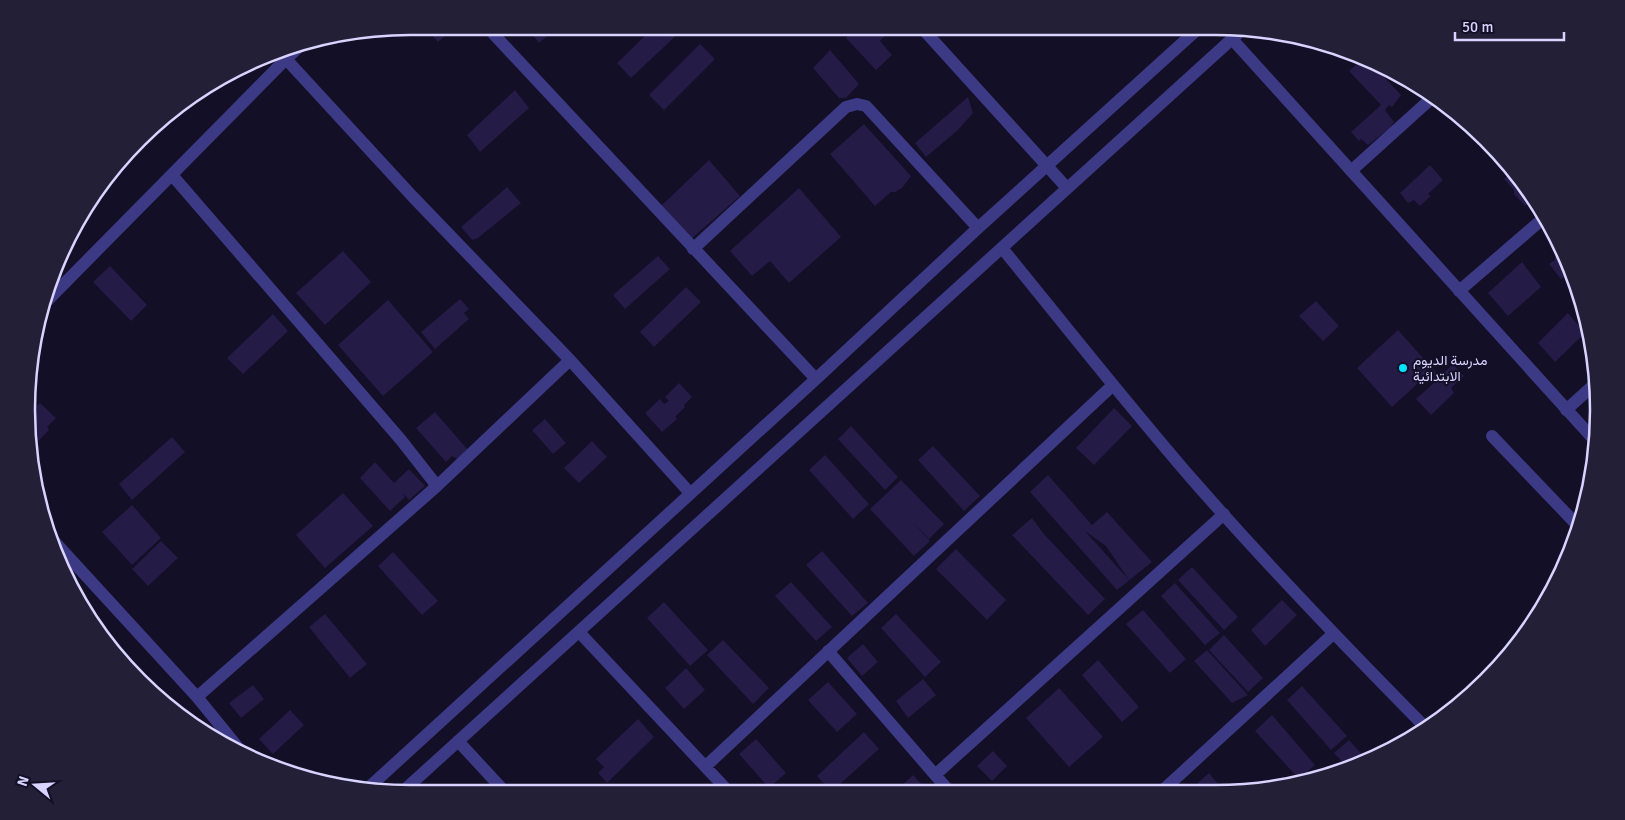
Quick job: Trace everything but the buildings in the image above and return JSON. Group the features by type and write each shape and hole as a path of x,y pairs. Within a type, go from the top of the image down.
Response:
{"street":[{"path":"494,35 816,378"},
{"path":"928,35 1067,188"},
{"path":"374,783 1187,35"},
{"path":"410,785 1235,36"},
{"path":"1232,39 1589,435"},
{"path":"53,295 291,54"},
{"path":"286,59 413,197 570,360 690,493"},
{"path":"1350,170 1428,101"},
{"path":"693,249 846,107 857,104 866,106 978,228"},
{"path":"172,175 401,440 437,486"},
{"path":"1459,291 1539,222"},
{"path":"1002,248 1191,478 1333,634 1421,723"},
{"path":"197,697 437,486 570,360"},
{"path":"706,766 1113,385"},
{"path":"1566,410 1589,389"},
{"path":"1492,436 1573,521"},
{"path":"935,775 1224,514"},
{"path":"63,552 197,697 232,740"},
{"path":"579,632 723,785"},
{"path":"1169,785 1333,634"},
{"path":"828,652 944,785"},
{"path":"458,741 499,785"}],"place":[{"name":"مدرسة الديوم الابتدائية","path":"1403,368"}]}
